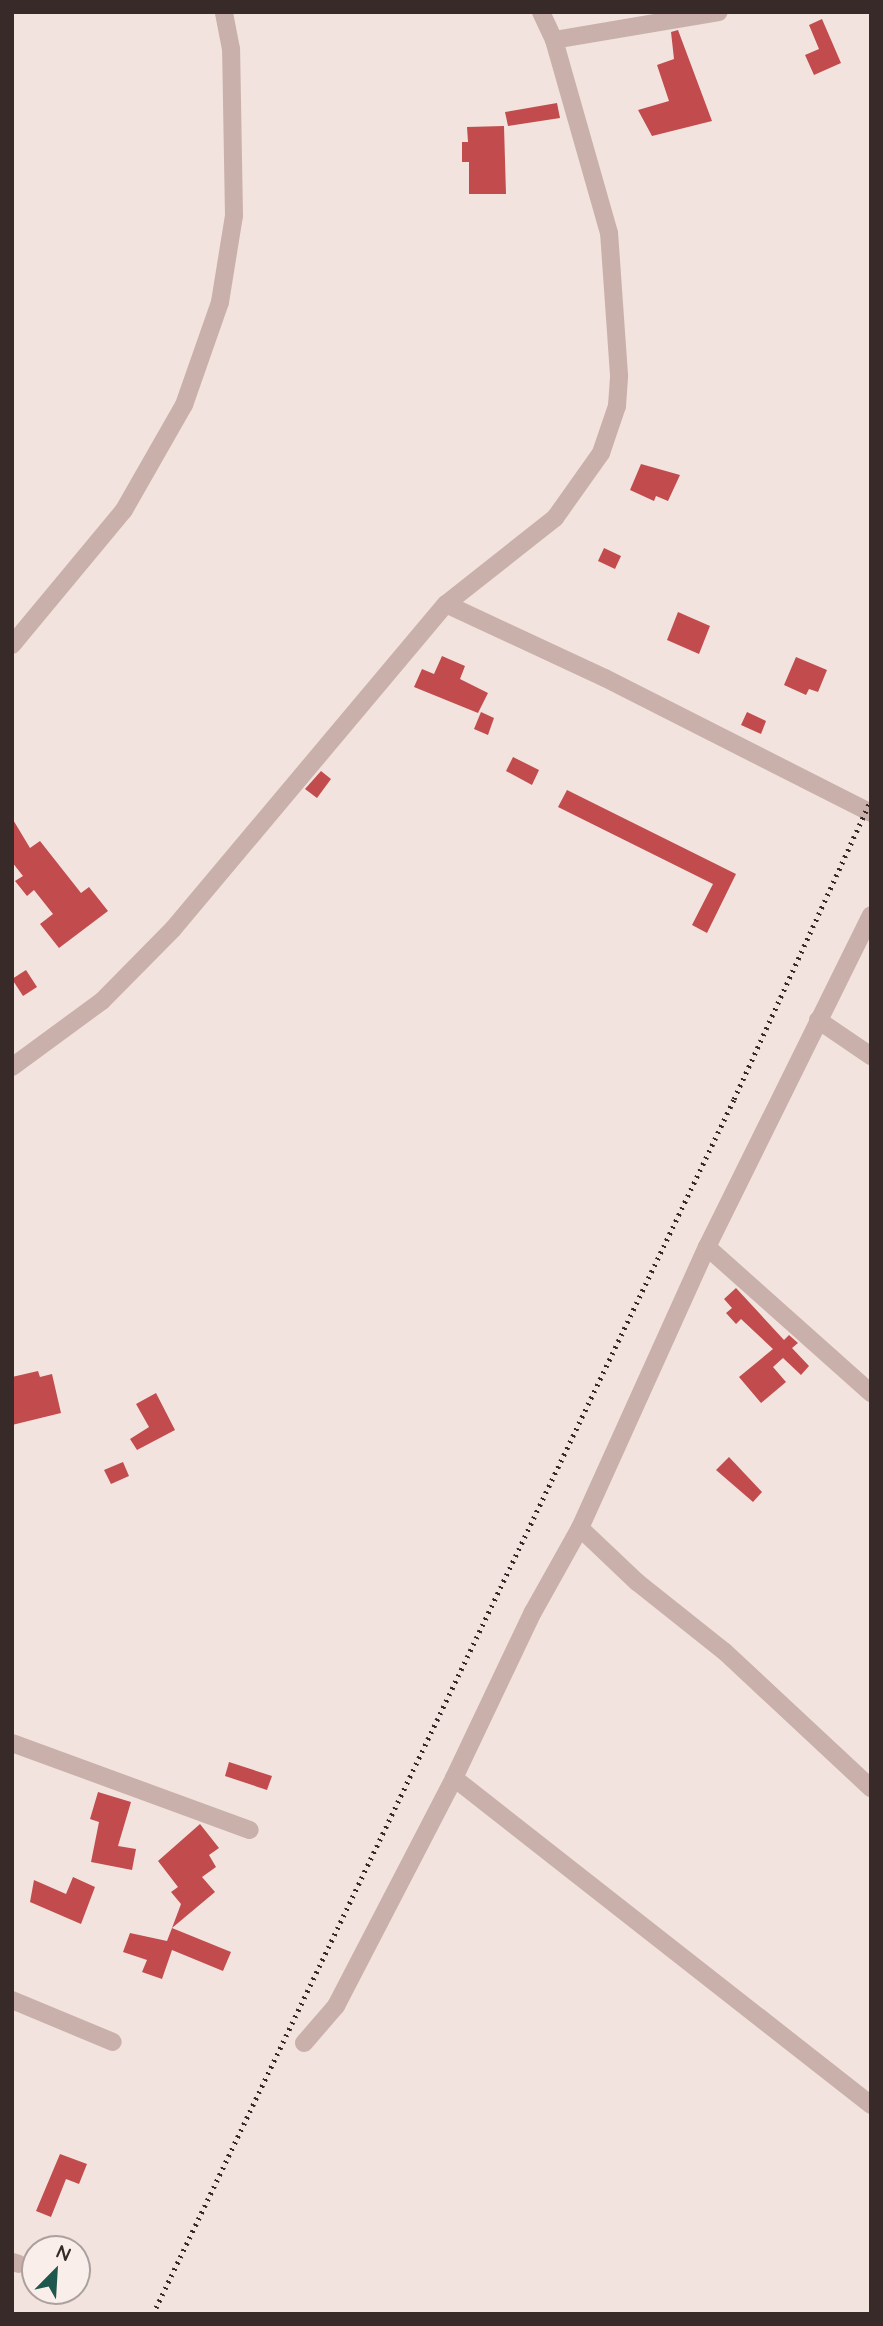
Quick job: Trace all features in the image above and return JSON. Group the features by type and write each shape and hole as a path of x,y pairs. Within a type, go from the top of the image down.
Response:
{"street":[{"path":"12,645 124,510 184,405 220,302 234,216 231,49 224,12"},
{"path":"12,1067 102,1000 173,929 446,604 555,518 601,453 617,406 609,233 554,40 541,12"},
{"path":"554,40 719,12"},
{"path":"446,604 605,678 871,813"},
{"path":"304,2043 336,2006 454,1778 533,1612 580,1528 708,1247 871,915"},
{"path":"818,1020 871,1056"},
{"path":"708,1247 871,1393"},
{"path":"580,1528 637,1583 725,1652 871,1788"},
{"path":"12,1743 250,1830"},
{"path":"454,1778 871,2105"},
{"path":"12,2000 113,2042"}],"building":[{"path":"822,19 841,63 814,75 805,55 819,49 809,25"},
{"path":"678,30 712,121 652,136 638,110 669,101 657,65 674,59 671,32"},
{"path":"557,103 560,118 508,126 505,112"},
{"path":"504,126 506,194 469,194 469,162 462,162 462,142 468,142 467,127"},
{"path":"641,464 680,475 668,501 656,496 654,501 630,490"},
{"path":"604,548 621,556 615,569 598,561"},
{"path":"678,612 710,626 699,654 667,640"},
{"path":"442,656 465,666 460,679 488,693 478,713 414,687 422,669 434,674"},
{"path":"796,657 827,670 818,692 809,689 806,695 784,685"},
{"path":"481,712 494,718 488,735 474,729"},
{"path":"747,712 766,721 761,734 741,725"},
{"path":"513,757 539,770 532,785 506,771"},
{"path":"321,771 331,779 317,798 305,789"},
{"path":"567,790 736,874 707,933 692,925 713,884 558,807"},
{"path":"12,818 30,848 40,841 81,893 89,887 108,911 59,948 40,924 53,914 34,890 27,896 15,881 23,876 12,862"},
{"path":"26,970 37,987 23,996 12,979"},
{"path":"736,1288 784,1340 789,1335 798,1343 792,1348 809,1366 801,1375 783,1358 773,1367 786,1382 761,1403 739,1377 773,1349 741,1319 736,1324 726,1313 732,1308 724,1299"},
{"path":"38,1371 40,1377 52,1374 61,1413 12,1425 12,1377"},
{"path":"156,1393 175,1430 137,1450 130,1439 149,1427 136,1404"},
{"path":"729,1457 762,1492 753,1502 716,1470"},
{"path":"123,1462 129,1476 111,1484 104,1470"},
{"path":"229,1762 272,1776 267,1790 225,1776"},
{"path":"98,1792 131,1802 118,1846 136,1849 132,1870 91,1862 99,1822 90,1819"},
{"path":"200,1824 219,1848 209,1855 216,1867 202,1877 215,1892 172,1928 181,1904 171,1892 178,1887 158,1861"},
{"path":"73,1877 95,1887 81,1924 30,1902 34,1880 66,1894"},
{"path":"172,1928 231,1952 223,1971 172,1950 162,1979 142,1972 147,1960 123,1952 130,1933 167,1941"},
{"path":"60,2154 87,2164 79,2184 66,2179 51,2217 36,2211"}],"railway":[{"path":"153,2314 734,1099 871,800"}]}
